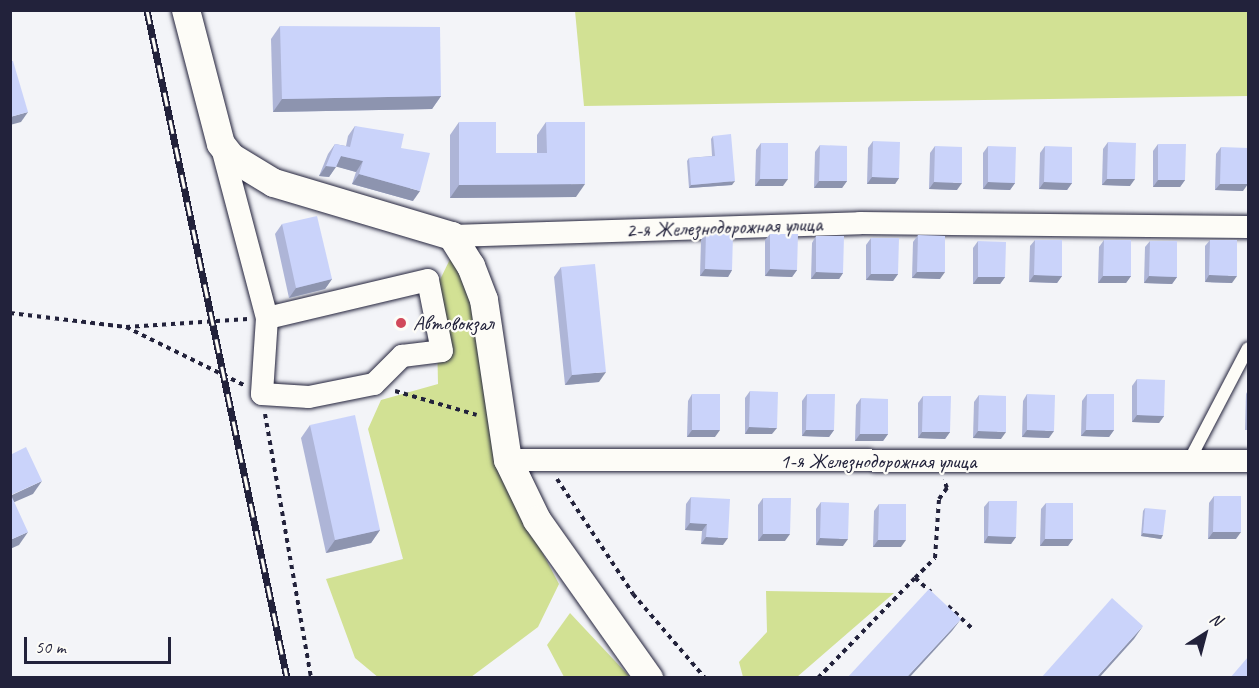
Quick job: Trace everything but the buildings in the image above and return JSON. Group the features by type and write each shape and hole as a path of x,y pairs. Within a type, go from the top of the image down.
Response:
{"street":[{"path":"186,10 267,318 261,394 309,397 374,384 402,356 442,351 428,280 267,318"},
{"name":"2-я Железнодорожная улица","path":"220,144 231,157 274,183 452,236 860,223 1248,227"},
{"path":"452,236 471,266 484,300 500,422 508,460 537,520 649,678"},
{"name":"1-я Железнодорожная улица","path":"508,460 1248,461"}],"lane":[{"path":"1189,461 1248,348"}],"path":[{"path":"10,313 126,327 267,318"},
{"path":"126,327 261,394 311,678"},
{"path":"374,384 500,422"},
{"path":"545,461 633,594 705,678"},
{"path":"818,678 935,558 939,499 947,488 938,461"},
{"path":"915,578 972,628"}],"green space":[{"path":"575,11 1248,11 1248,96 584,106"},
{"path":"452,255 480,328 495,463 559,584 538,627 471,677 379,678 355,658 326,579 403,559 368,429 381,400 438,384 436,288"},
{"path":"766,591 894,593 797,677 743,677 739,662 767,632"},
{"path":"570,613 630,677 564,677 547,645"}],"railway":[{"path":"147,10 287,678"}],"place":[{"name":"Автовокзал","path":"401,323"}]}
